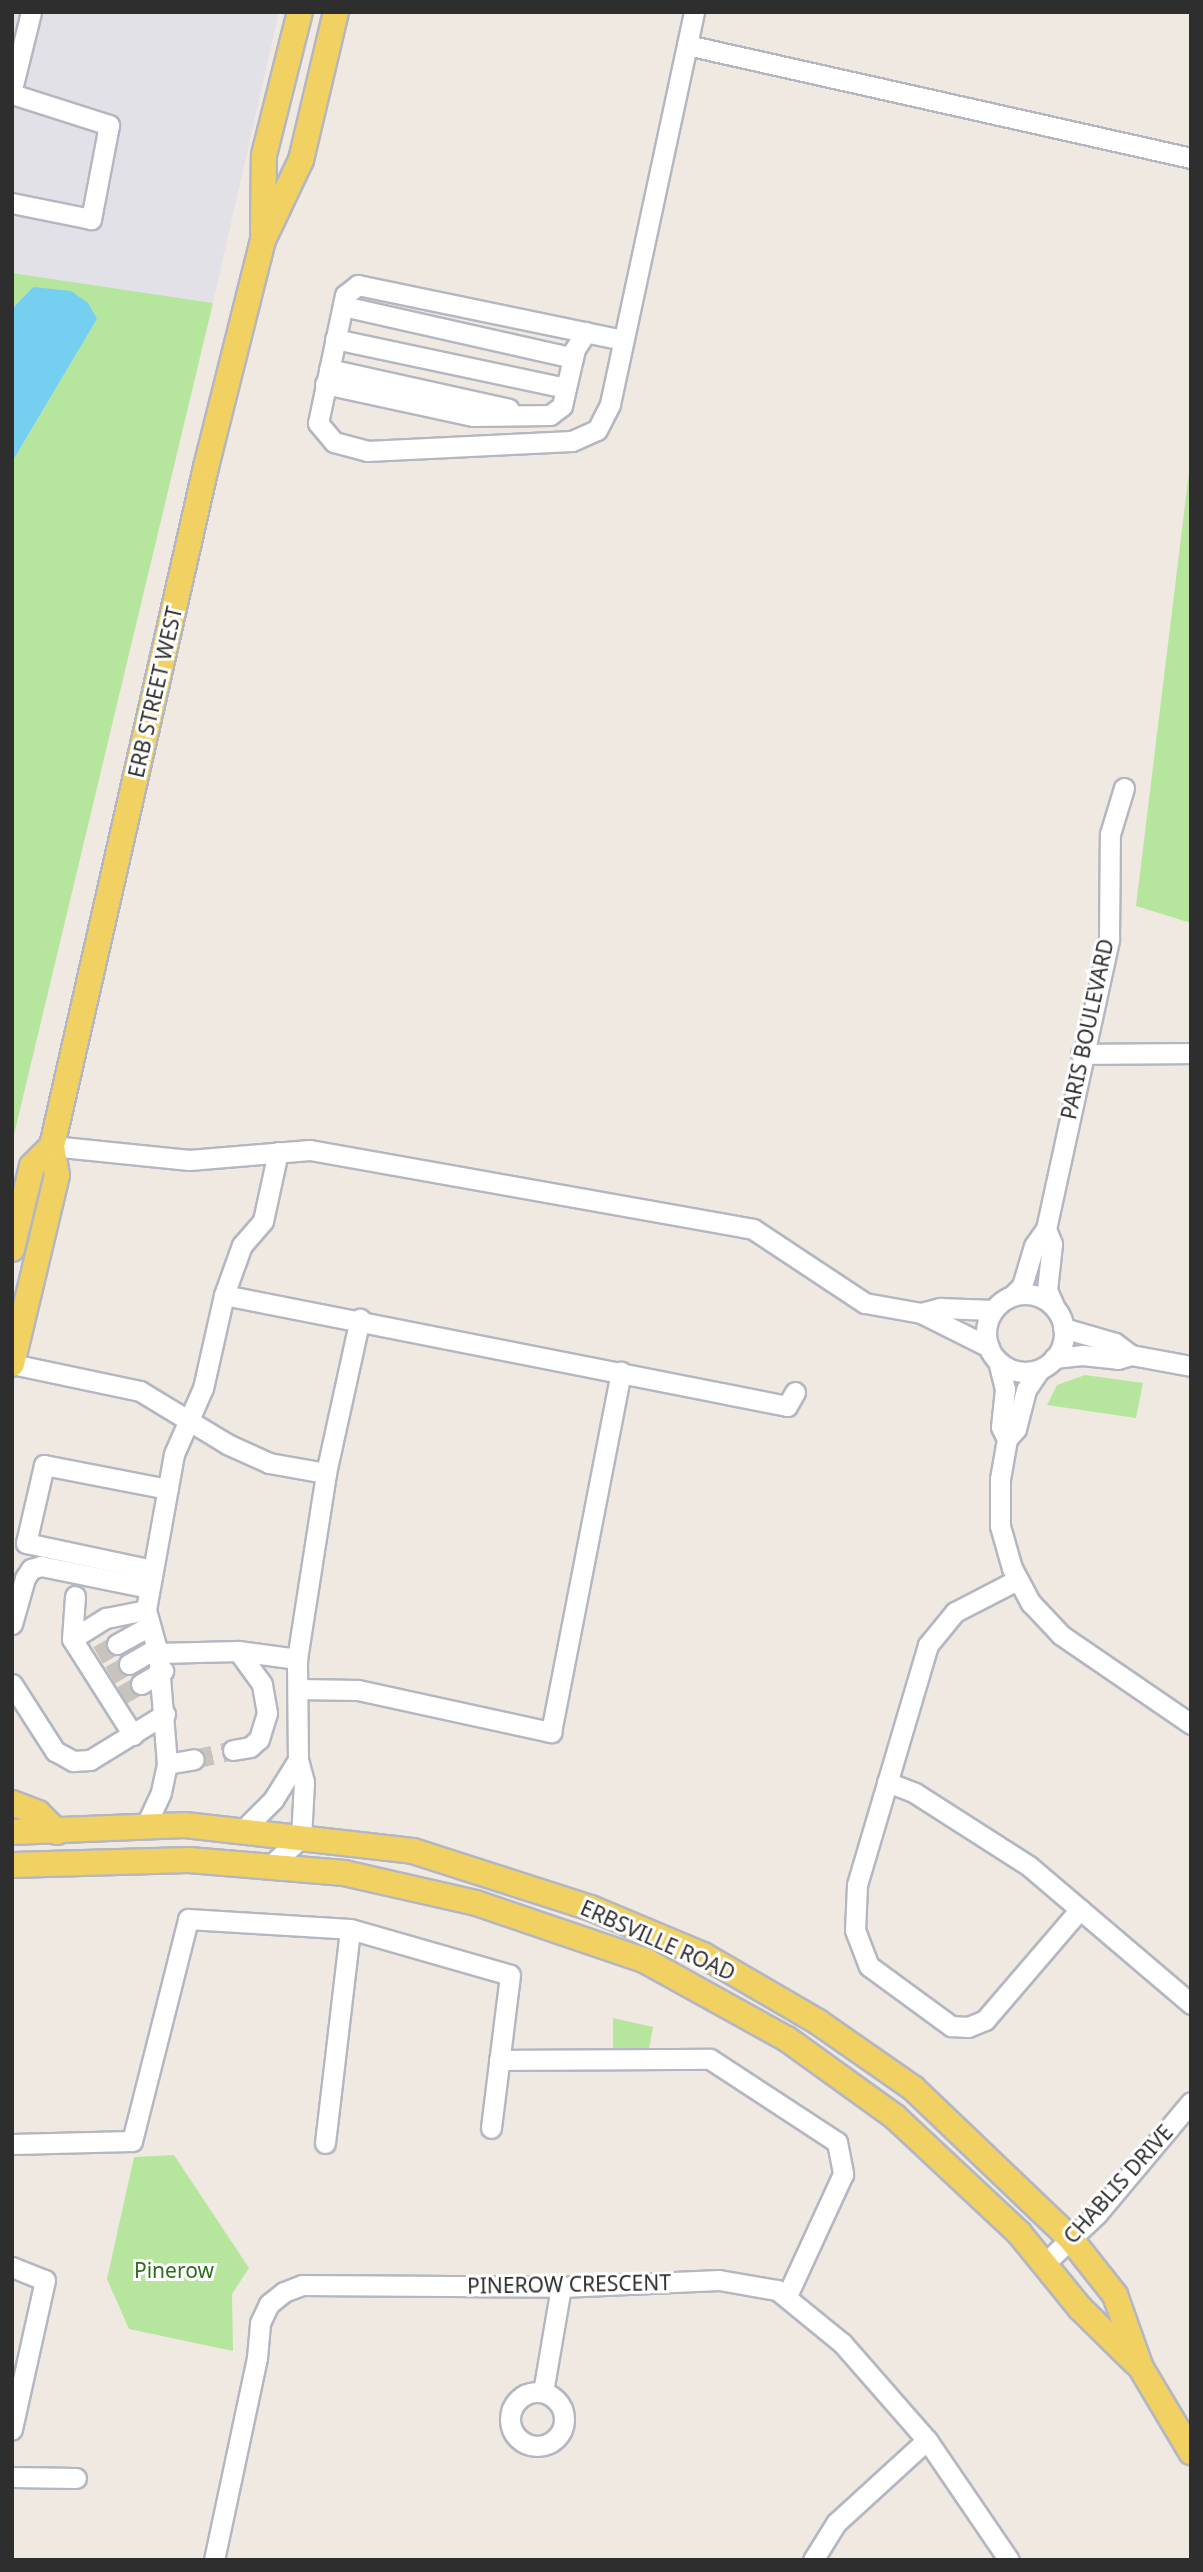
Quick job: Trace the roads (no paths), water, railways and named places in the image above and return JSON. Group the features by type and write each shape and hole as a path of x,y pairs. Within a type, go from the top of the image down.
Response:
{"main road":[{"name":"ERB STREET WEST","path":"263,240 264,155 300,12"},
{"name":"ERB STREET WEST","path":"12,1364 57,1175 52,1146 206,467 263,240 301,160 335,12"},
{"name":"ERB STREET WEST","path":"12,1248 32,1166 52,1146"},
{"path":"12,1803 38,1813 57,1832"},
{"name":"ERBSVILLE ROAD","path":"12,1832 185,1825 413,1850 592,1908 703,1955 818,2022 913,2088 1070,2238 1115,2295 1141,2368 1191,2452"},
{"name":"ERBSVILLE ROAD","path":"12,1865 189,1860 272,1864 344,1873 476,1903 606,1946 695,1985 787,2039 895,2117 984,2198 1080,2308 1141,2368"}],"street":[{"path":"12,89 31,12"},
{"path":"623,340 363,285 348,291 343,306 318,415 321,430 334,442 353,450 572,441 591,435 602,424 623,340 694,12"},
{"path":"687,45 1191,158"},
{"path":"12,94 109,125 90,219 12,204"},
{"path":"343,306 573,358"},
{"path":"327,377 537,416 559,410 573,358 586,332"},
{"path":"335,339 566,388"},
{"name":"PARIS BOULEVARD","path":"1012,1296 1022,1286 1034,1246 1046,1229 1081,1054 1109,939 1110,834 1124,788"},
{"path":"1081,1054 1191,1053"},
{"path":"52,1146 189,1160 310,1150 753,1229 864,1303 921,1313 1021,1372 1082,1355 1118,1359 1131,1355"},
{"path":"145,1827 166,1769 159,1658 148,1618 151,1579 167,1489 174,1454 203,1388 224,1295 242,1245 263,1221 278,1152"},
{"name":"PARIS BOULEVARD","path":"1046,1229 1052,1244 1047,1290 1054,1306"},
{"path":"224,1295 360,1319 787,1406 794,1392"},
{"path":"921,1313 940,1308 979,1313 993,1310 1012,1296 1034,1295 1054,1306 1063,1328 1047,1363 1026,1390 1016,1429 1007,1439"},
{"path":"993,1310 986,1328 1005,1390 1001,1427 1007,1439 999,1511 1017,1580 1040,1614 1061,1635 1191,1724"},
{"path":"272,1864 301,1838 304,1782 298,1760 297,1659 326,1473 360,1319"},
{"path":"1063,1328 1115,1343 1131,1355 1191,1366"},
{"path":"12,1364 140,1391 188,1423 269,1463 326,1473"},
{"path":"298,1689 358,1690 551,1732 621,1372"},
{"path":"151,1579 26,1543 44,1465 167,1489"},
{"path":"12,1624 25,1578 31,1569 41,1566 151,1579"},
{"path":"1017,1580 964,1606 933,1636 857,1885 855,1930 869,1966 951,2026 968,2027 985,2020 1080,1909"},
{"path":"72,1639 75,1596"},
{"path":"72,1639 106,1618 148,1618"},
{"path":"117,1644 148,1618"},
{"path":"72,1639 92,1658 117,1698 133,1735"},
{"path":"129,1664 159,1658 238,1651 297,1659"},
{"path":"233,1750 250,1747 259,1739 267,1713 262,1684 238,1651"},
{"path":"141,1684 159,1658"},
{"path":"12,1684 55,1751 74,1761 90,1760 164,1714"},
{"path":"166,1769 194,1759"},
{"path":"242,1831 273,1800 298,1760"},
{"path":"887,1782 915,1793 1029,1866 1191,2004"},
{"path":"12,2144 132,2141 188,1919 350,1929 510,1975 491,2128"},
{"path":"325,2143 350,1929"},
{"path":"499,2060 710,2059 837,2142 844,2174 787,2296"},
{"name":"CHABLIS DRIVE","path":"1044,2264 1097,2214 1191,2102"},
{"path":"12,2267 44,2280 12,2429"},
{"name":"PINEROW CRESCENT","path":"214,2560 257,2358 260,2323 269,2304 284,2292 302,2285 561,2287 719,2280 752,2283 787,2296 842,2343 927,2440 1009,2560"},
{"path":"543,2392 561,2287"},
{"path":"813,2560 836,2523 927,2440"},
{"path":"12,2477 76,2478"}],"water":[{"path":"33,287 71,291 88,303 97,319 12,462 12,309"}],"tunnel":[{"path":"98,1655 117,1644"},
{"path":"110,1675 129,1664"},
{"path":"122,1695 141,1684"},
{"path":"194,1759 233,1750"}],"park label":[{"name":"Pinerow","path":"174,2270"}]}
